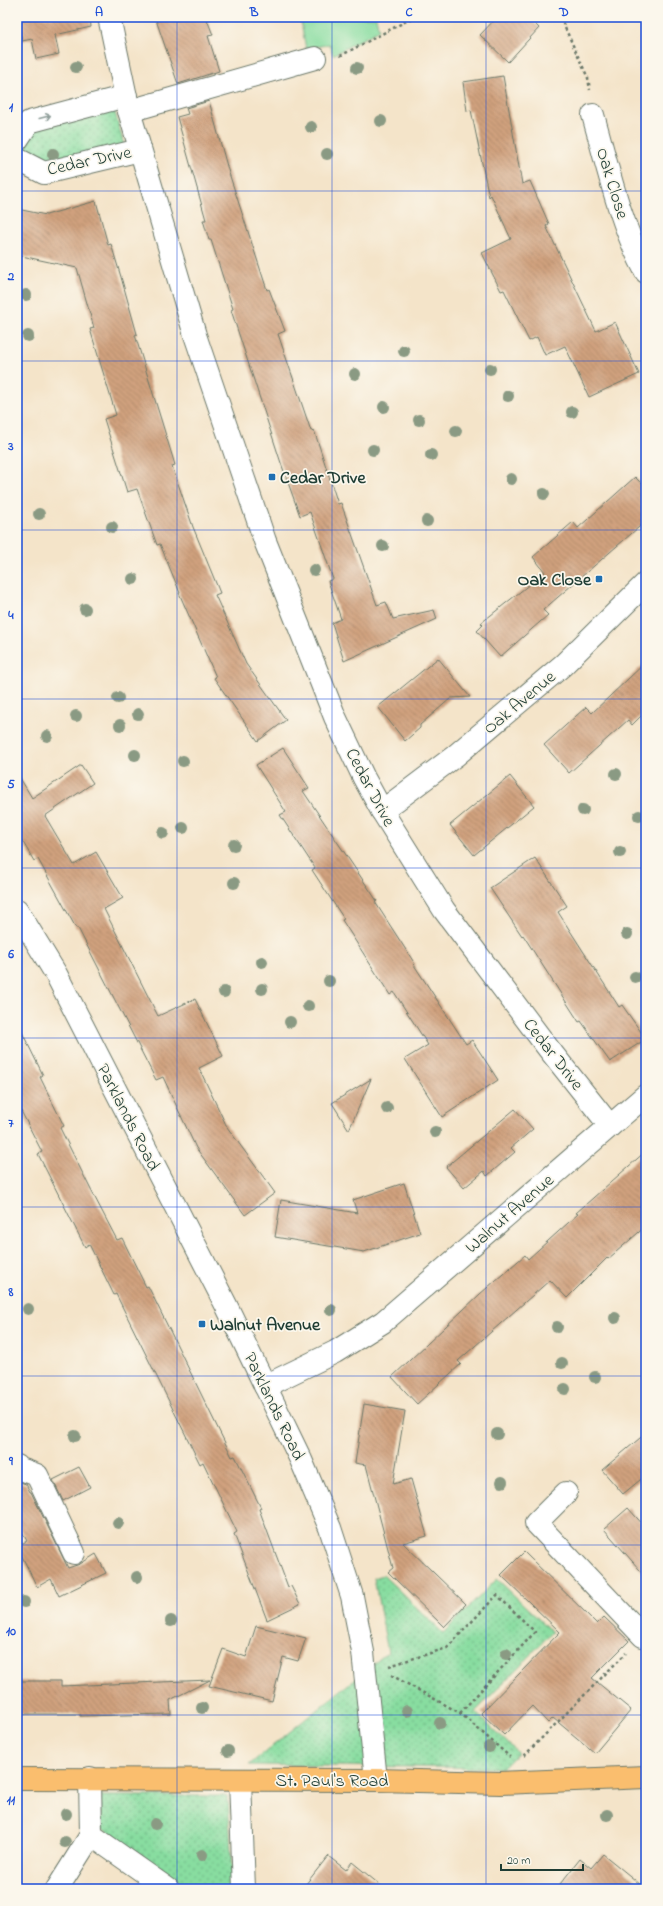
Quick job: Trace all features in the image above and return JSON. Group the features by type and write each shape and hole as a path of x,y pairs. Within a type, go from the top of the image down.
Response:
{"main road":[{"name":"St. Paul's Road","path":"17,1779 90,1778 376,1780 500,1783 646,1777"}],"street":[{"name":"Cedar Drive","path":"109,17 127,104 195,334 265,541 335,717 364,778 382,811 444,910 548,1048 610,1126"},
{"path":"17,140 29,122 127,104 316,58"},
{"name":"Oak Close","path":"593,116 621,212 637,256 646,272"},
{"name":"Cedar Drive","path":"17,160 44,173 140,150"},
{"name":"Oak Avenue","path":"382,811 455,756 563,665 646,583"},
{"name":"Parklands Road","path":"17,910 56,974 226,1305 301,1460 330,1528 352,1596 363,1652 376,1780"},
{"name":"Walnut Avenue","path":"265,1386 335,1352 383,1322 646,1095"},
{"path":"17,1466 18,1468 37,1475 74,1553"},
{"path":"566,1492 536,1523 645,1635"},
{"path":"57,1889 91,1835 90,1778"},
{"path":"240,1780 244,1889"},
{"path":"91,1835 168,1889"}],"path":[{"path":"316,58 334,59 414,17"},
{"path":"560,17 588,78 593,116"},
{"path":"387,1666 447,1648 497,1595 535,1632 460,1713"},
{"path":"500,1783 517,1763 645,1635"},
{"path":"387,1672 460,1713 517,1763"}],"green space":[{"path":"300,17 376,17 379,30 333,55 330,44 306,49"},
{"path":"114,109 124,145 44,165 19,153 34,128"},
{"path":"383,1575 443,1633 497,1579 552,1632 475,1712 518,1753 503,1768 249,1765 388,1652 374,1578"},
{"path":"100,1796 228,1796 233,1889 190,1889 101,1828"}],"building":[{"path":"17,17 90,17 91,27 55,35 59,54 36,59 32,39 22,41"},
{"path":"155,17 206,17 213,35 208,36 219,71 178,84"},
{"path":"497,17 528,17 539,28 508,62 480,35"},
{"path":"503,76 522,184 530,181 549,224 546,226 596,331 615,322 639,374 589,397 565,346 545,355 537,337 529,341 504,290 501,291 482,253 511,239 491,195 489,197 471,110 467,111 463,82"},
{"path":"209,101 228,170 267,290 269,289 285,331 278,334 311,431 314,430 338,504 341,503 377,605 386,602 393,619 434,610 437,619 344,661 332,623 341,619 328,581 333,579 310,512 300,516 281,463 231,310 233,309 211,240 209,240 203,220 206,220 177,117 188,114 186,108"},
{"path":"96,201 108,245 111,244 121,277 137,334 135,335 175,465 172,466 193,527 220,593 215,595 246,664 286,720 258,741 214,678 216,677 179,593 160,544 157,545 137,489 127,492 104,419 116,415 90,329 94,328 77,268 17,255 17,209 46,215"},
{"path":"635,477 646,488 646,521 543,610 548,615 500,657 477,631 483,625 481,623 545,572 533,557 573,522 578,528"},
{"path":"438,658 470,697 451,698 420,725 420,728 405,741 378,707"},
{"path":"646,662 646,711 632,725 628,720 569,773 544,745 586,707 592,713"},
{"path":"283,748 309,788 303,791 377,901 375,902 415,964 414,965 466,1044 472,1040 498,1080 442,1117 405,1059 428,1045 394,992 390,995 342,920 344,919 312,870 315,868 280,815 286,812 256,765"},
{"path":"81,765 93,783 45,816 74,865 96,852 123,898 104,909 158,1016 195,999 223,1056 199,1068 227,1127 275,1193 245,1215 196,1148 163,1077 156,1080 78,928 76,928 38,859 34,861 17,832 17,773 32,798"},
{"path":"510,776 534,806 474,855 450,825"},
{"path":"535,858 567,906 558,912 619,1007 622,1005 646,1039 610,1062 581,1021 579,1022 523,935 522,936 490,888"},
{"path":"17,1022 43,1075 40,1077 64,1126 60,1128 91,1190 117,1240 122,1238 146,1287 148,1286 232,1457 235,1456 261,1508 259,1509 288,1587 291,1586 300,1604 267,1620 234,1534 237,1532 203,1462 200,1464 116,1294 114,1295 89,1244 85,1247 38,1154 42,1152 17,1103"},
{"path":"371,1079 349,1130 332,1103"},
{"path":"515,1109 533,1129 511,1148 515,1152 487,1176 484,1171 464,1188 446,1167"},
{"path":"646,1151 646,1226 608,1259 607,1258 567,1298 550,1280 458,1361 461,1364 417,1404 392,1377 480,1294 525,1255 528,1259 578,1214 576,1213"},
{"path":"404,1183 420,1233 364,1252 275,1237 281,1200 357,1213 353,1200"},
{"path":"364,1404 405,1411 393,1484 411,1479 427,1536 403,1543 466,1604 444,1627 388,1572 393,1568 366,1465 355,1463"},
{"path":"646,1433 646,1475 623,1494 602,1470"},
{"path":"79,1467 90,1487 63,1501 53,1480"},
{"path":"17,1481 26,1484 31,1492 68,1568 80,1564 96,1554 106,1573 59,1596 51,1579 37,1587 17,1546 27,1541 17,1524"},
{"path":"628,1508 646,1528 646,1577 604,1529"},
{"path":"524,1552 597,1624 604,1617 629,1641 592,1678 631,1710 595,1753 553,1718 548,1723 532,1706 504,1735 481,1713 560,1632 501,1575"},
{"path":"256,1626 306,1638 298,1661 283,1657 272,1701 209,1686 223,1649 246,1657"},
{"path":"210,1680 170,1700 171,1714 80,1716 80,1714 17,1714 17,1681 61,1681 61,1686"},
{"path":"603,1854 646,1889 556,1889 580,1859 591,1868"},
{"path":"328,1856 346,1870 352,1862 385,1889 302,1889"}],"place":[{"name":"Cedar Drive","path":"272,477"},
{"name":"Oak Close","path":"599,579"},
{"name":"Walnut Avenue","path":"202,1324"}]}
